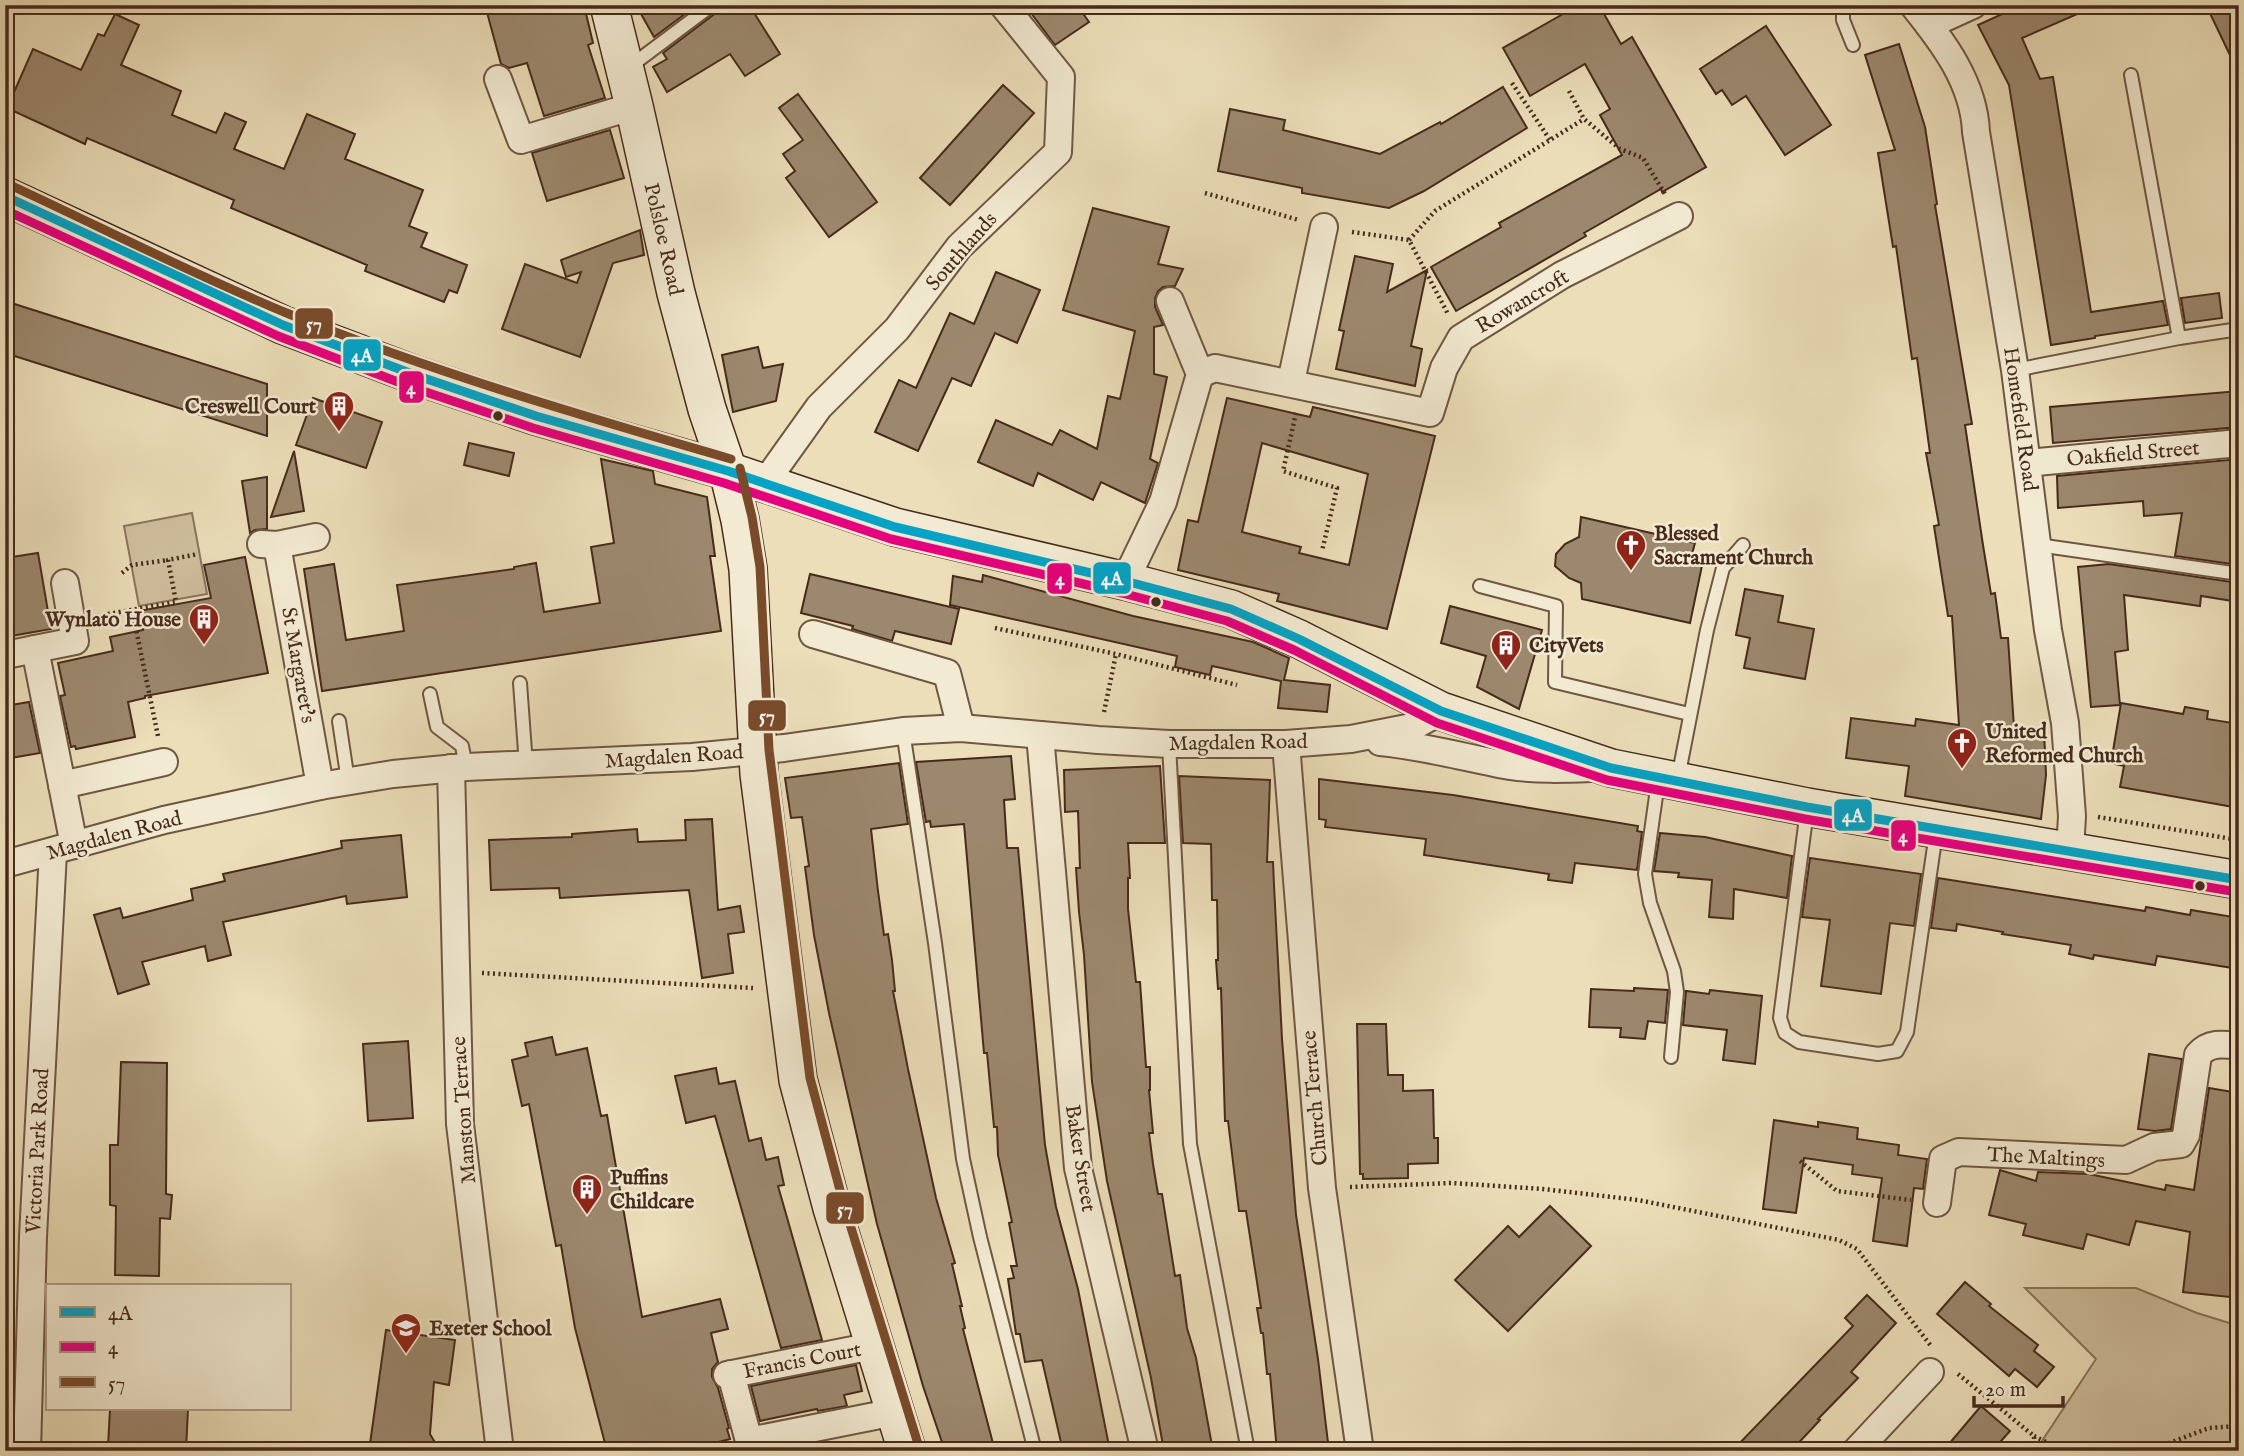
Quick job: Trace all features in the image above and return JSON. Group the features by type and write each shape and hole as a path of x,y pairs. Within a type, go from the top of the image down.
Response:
{"main road":[{"name":"Polsloe Road","path":"609,5 676,293 740,520 748,569 757,751 798,1080 812,1140 907,1451"},
{"path":"5,196 295,330 415,375 536,416 728,471 895,527 1231,609 1299,639 1441,711 1611,768 1807,807 1936,829 2071,833 2239,880"}],"street":[{"name":"Southlands","path":"764,484 819,407 898,328 959,247 1058,152 1061,77 1003,5"},
{"path":"1922,15 1973,5"},
{"name":"Homefield Road","path":"1922,15 1964,78 1975,111 1976,132 2015,370 2048,630 2065,723 2071,833"},
{"path":"498,79 520,140 634,106"},
{"name":"Rowancroft","path":"1200,374 1215,368 1268,380 1297,383 1430,413 1444,368 1461,338 1562,275 1679,216"},
{"path":"1297,383 1324,227"},
{"path":"1125,581 1163,502 1200,374 1170,302"},
{"name":"Oakfield Street","path":"2027,463 2239,443"},
{"name":"St Margaret's","path":"316,537 268,544 320,786"},
{"path":"6,655 75,641 65,583"},
{"path":"813,634 947,673 961,729"},
{"path":"35,649 62,785 63,848"},
{"name":"Magdalen Road","path":"5,864 164,820 320,786 459,768 692,757 903,731 961,729 1169,744 1286,744 1351,739 1412,727 1441,711"},
{"name":"Baker Street","path":"1040,735 1078,1168 1145,1451"},
{"name":"Magdalen Road","path":"1351,739 1405,744 1510,766 1541,769 1611,768"},
{"name":"Church Terrace","path":"1286,744 1322,1188 1360,1451"},
{"path":"62,785 164,762"},
{"name":"Manston Terrace","path":"459,768 457,971 460,1124 500,1451"},
{"name":"Victoria Park Road","path":"27,1451 33,1237 63,848"},
{"name":"The Maltings","path":"1937,1203 1942,1159 1959,1152 2126,1160 2154,1147 2181,1144 2186,1135 2198,1055 2203,1048 2217,1044 2239,1046"},
{"name":"Francis Court","path":"873,1346 729,1374 749,1441 895,1412"},
{"path":"1857,1451 1896,1406 1930,1373"}],"lane":[{"path":"624,71 712,5"},
{"path":"1840,6 1853,45"},
{"path":"2131,75 2179,338"},
{"path":"2015,370 2239,329"},
{"path":"1671,1057 1676,992 1674,971 1650,903 1645,874 1668,780 1689,715 1723,568 1743,545"},
{"path":"2038,545 2239,574"},
{"path":"1480,586 1556,606 1555,682 1689,715"},
{"path":"520,683 526,765"},
{"path":"430,694 437,727 462,746 459,768"},
{"path":"338,722 348,781"},
{"path":"903,731 935,943 963,1159 980,1237 1035,1451"},
{"path":"1169,744 1190,1144 1248,1451"},
{"path":"1807,807 1780,1018 1785,1033 1799,1042 1878,1054 1897,1051 1907,1032 1936,829"}],"path":[{"path":"1512,83 1550,140"},
{"path":"1569,90 1584,119 1620,149 1643,158 1679,216"},
{"path":"1409,240 1435,211 1584,119"},
{"path":"1297,383 1283,471 1338,488 1322,551"},
{"path":"122,573 132,565 198,554"},
{"path":"72,621 176,602 168,560"},
{"path":"132,610 156,723"},
{"path":"995,628 1116,654 1237,685"},
{"path":"1098,740 1116,654"},
{"path":"2071,833 2091,816 2239,840"},
{"path":"457,971 785,990"},
{"path":"1800,1161 1837,1191 1937,1203"},
{"path":"1322,1188 1452,1183 1543,1189 1638,1200 1839,1240 1857,1249 1922,1332 1940,1360 1930,1373"},
{"path":"1930,1373 1958,1374 2034,1436 2064,1451"},
{"path":"2148,1451 2209,1428 2239,1426"},
{"path":"2034,1436 2035,1451"}],"shaded area":[{"path":"192,513 207,594 139,606 124,526"},
{"path":"2025,1288 2136,1288 2197,1313 2239,1326 2239,1451 2038,1451 2096,1359"}],"building":[{"path":"485,5 584,5 593,43 588,45 605,98 544,116 527,63 509,68 501,64"},
{"path":"636,5 697,5 654,37"},
{"path":"721,5 749,5 780,54 745,76 730,54 667,92 653,67 667,59 663,53 717,12"},
{"path":"1025,5 1077,5 1089,22 1055,45"},
{"path":"1579,5 1599,5 1621,44 1632,37 1706,167 1584,233 1586,236 1456,311 1431,267 1501,227 1499,223 1622,155 1600,115 1610,109 1585,64 1530,96 1503,48"},
{"path":"2022,5 2098,5 2022,38 2040,79 2053,77 2091,312 2163,301 2168,325 2051,345 2009,85 1978,25"},
{"path":"2206,5 2239,5 2239,74"},
{"path":"115,14 139,25 121,65 181,91 172,115 216,133 225,113 246,122 234,149 284,169 307,114 355,134 345,159 423,190 409,226 427,233 421,247 467,265 457,293 449,290 444,302 365,271 367,265 231,208 234,200 87,138 85,144 7,108 33,49 81,70 98,34 104,36"},
{"path":"1766,26 1831,125 1785,155 1746,96 1732,105 1722,90 1716,94 1700,69"},
{"path":"1899,44 1925,127 1937,204 1935,205 1972,424 1965,425 1983,545 1991,594 1995,593 2001,638 2008,638 2014,727 2044,730 2046,775 2041,819 1905,796 1909,766 1846,758 1851,718 1915,726 1916,719 1959,725 1952,616 1948,616 1934,526 1939,525 1926,453 1930,453 1917,358 1912,359 1896,246 1893,247 1878,153 1895,150 1865,55"},
{"path":"1003,85 1034,113 950,205 920,178"},
{"path":"1503,87 1527,128 1424,191 1389,208 1302,193 1302,188 1218,171 1230,109 1285,120 1283,130 1380,154 1440,122 1441,124"},
{"path":"798,94 877,202 829,237 786,178 795,171 783,154 803,140 779,108"},
{"path":"610,130 624,178 547,201 532,153"},
{"path":"1093,208 1169,227 1158,264 1183,269 1175,286 1163,287 1155,298 1155,307 1163,325 1154,327 1154,374 1167,377 1150,459 1158,463 1145,503 1101,482 1093,500 1038,473 1033,486 978,462 996,420 1052,445 1060,430 1097,449 1108,396 1120,399 1135,331 1063,310"},
{"path":"640,230 644,255 613,263 580,357 502,329 525,264 577,283 581,272 566,277 561,260"},
{"path":"1355,256 1393,264 1387,292 1427,270 1411,346 1422,349 1415,386 1336,369 1344,331 1339,330"},
{"path":"996,272 1040,290 1017,343 995,333 971,386 952,378 918,451 875,432 899,380 916,388 950,313 974,324"},
{"path":"2219,293 2222,318 2185,323 2181,298"},
{"path":"5,301 267,384 267,436 5,353"},
{"path":"758,347 763,368 783,364 776,401 733,412 722,355"},
{"path":"2239,391 2239,427 2053,443 2050,407"},
{"name":"Creswell Court","path":"313,398 382,422 366,468 296,445"},
{"path":"1227,398 1310,417 1313,407 1435,436 1387,629 1277,601 1279,594 1178,570 1188,520 1198,522","holes":["1262,443 1368,474 1349,565 1299,553 1301,547 1242,532"]},
{"path":"469,443 514,453 509,476 464,465"},
{"path":"294,451 304,511 271,517"},
{"path":"601,459 653,471 655,484 707,497 715,556 710,556 721,631 322,691 304,569 334,564 346,640 404,631 397,585 514,569 536,563 544,612 600,603 591,547 614,543"},
{"path":"2239,459 2239,565 2175,556 2182,513 2144,516 2143,501 2058,508 2057,476"},
{"path":"267,477 267,529 250,533 242,481"},
{"name":"Blessed Sacrament Church","path":"1581,517 1695,543 1692,554 1704,556 1690,623 1582,599 1581,583 1569,578 1555,566 1556,554 1565,544 1579,537"},
{"path":"38,553 51,629 11,636 5,600 5,558"},
{"path":"245,557 268,673 145,696 128,702 135,737 76,749 75,746 71,747 60,696 65,695 58,663 113,651 110,637 143,630 139,611 211,598 204,565"},
{"path":"2109,564 2239,583 2239,602 2201,596 2200,606 2124,595 2128,650 2115,652 2120,705 2091,707 2078,567"},
{"path":"810,574 959,609 951,644 895,631 892,641 852,629 853,626 801,613"},
{"path":"983,575 1133,616 1253,642 1289,658 1284,680 1330,685 1327,712 1278,708 1281,681 1212,666 1210,675 1175,667 1177,656 950,605 953,576 982,582"},
{"path":"1745,589 1783,596 1778,622 1814,629 1805,679 1744,668 1750,638 1736,635"},
{"name":"CityVets","path":"1450,606 1542,630 1519,709 1477,687 1486,656 1441,643"},
{"path":"29,702 40,753 5,759 5,706"},
{"path":"2121,703 2183,714 2185,707 2208,711 2207,719 2239,724 2239,808 2120,787 2124,766 2111,763"},
{"path":"1011,756 1015,799 1004,800 1007,848 1018,848 1045,1145 1056,1207 1078,1289 1110,1451 1063,1451 1042,1360 1025,1362 1020,1334 1016,1334 1008,1279 1014,1278 1011,1266 1017,1266 1009,1223 1012,1222 998,1155 997,1127 994,1127 987,1053 984,1053 964,824 931,827 930,821 926,822 916,762"},
{"path":"899,763 908,824 871,829 884,935 888,934 893,991 908,1069 936,1198 955,1263 952,1264 962,1306 963,1329 995,1451 945,1451 923,1386 877,1224 829,1013 814,935 802,817 791,818 785,778"},
{"path":"1160,766 1165,843 1128,843 1128,909 1136,982 1140,982 1146,1067 1150,1067 1153,1133 1149,1133 1153,1164 1158,1194 1162,1194 1175,1276 1180,1275 1187,1328 1196,1358 1213,1451 1164,1451 1151,1378 1107,1181 1092,1082 1076,868 1080,868 1078,811 1065,812 1064,770"},
{"path":"1179,776 1270,780 1267,862 1273,862 1282,1039 1296,1215 1329,1451 1277,1451 1270,1374 1267,1374 1263,1333 1257,1308 1261,1308 1246,1211 1239,1211 1228,1121 1225,1121 1221,988 1218,989 1216,960 1217,900 1212,900 1211,844 1183,843"},
{"path":"1319,779 1453,795 1638,826 1637,831 1642,832 1637,870 1575,863 1572,883 1548,880 1549,874 1424,855 1426,839 1325,827 1326,820 1319,819"},
{"path":"712,819 718,910 740,906 744,932 728,934 733,973 702,978 689,890 560,898 559,888 491,890 489,840 572,837 572,834 637,829 638,842 686,840 685,820"},
{"path":"1660,833 1705,837 1792,856 1787,898 1734,889 1733,919 1709,917 1712,880 1678,877 1679,873 1654,871"},
{"path":"401,835 407,897 347,904 346,896 223,922 231,955 208,961 205,946 142,962 149,984 118,994 94,915 120,908 123,918 193,900 191,889 225,881 223,874 342,848 341,841"},
{"path":"1810,858 1921,874 1914,926 1890,923 1881,994 1821,986 1830,920 1802,917"},
{"path":"1938,878 2145,911 2146,907 2190,915 2191,910 2239,918 2239,969 2157,956 2155,965 2094,955 2093,959 2069,954 2071,945 1957,924 1956,931 1931,928"},
{"path":"1634,988 1668,990 1665,1023 1648,1021 1645,1039 1620,1037 1621,1028 1589,1027 1591,989 1634,991"},
{"path":"1710,990 1762,996 1755,1064 1723,1060 1727,1030 1683,1025 1686,991 1709,994"},
{"path":"1357,1024 1386,1024 1388,1075 1403,1075 1403,1091 1433,1090 1434,1138 1438,1138 1438,1163 1408,1164 1408,1178 1363,1179 1363,1174 1360,1174"},
{"path":"552,1037 556,1055 587,1048 601,1116 607,1115 642,1317 720,1299 728,1329 711,1333 718,1362 712,1369 712,1377 718,1388 730,1439 684,1451 607,1451 575,1328 561,1245 556,1246 529,1104 522,1106 512,1060 528,1056 525,1043"},
{"path":"408,1041 413,1118 368,1121 363,1044"},
{"path":"2149,1054 2182,1059 2171,1129 2138,1129"},
{"path":"121,1062 167,1063 166,1194 172,1195 170,1219 160,1218 159,1276 115,1275 116,1206 110,1205 110,1145 118,1145"},
{"path":"716,1068 719,1084 735,1081 749,1141 761,1138 766,1160 778,1157 784,1185 778,1186 822,1340 781,1348 715,1116 686,1123 675,1076"},
{"path":"2209,1088 2239,1093 2239,1298 2183,1292 2190,1232 2136,1221 2129,1245 2087,1234 2083,1249 2023,1235 2026,1224 1989,1215 2000,1170 2036,1181 2038,1172 2089,1174 2165,1190 2166,1185 2194,1190"},
{"path":"1774,1120 1818,1127 1818,1122 1858,1128 1857,1139 1899,1145 1898,1155 1927,1159 1923,1189 1914,1188 1907,1246 1873,1241 1882,1178 1852,1174 1853,1165 1804,1158 1796,1213 1763,1209"},
{"path":"1550,1206 1591,1246 1508,1331 1455,1280 1508,1226 1519,1237"},
{"path":"1965,1282 1991,1304 1989,1306 2038,1345 2034,1351 2054,1367 2037,1387 2015,1369 2009,1376 1937,1314"},
{"path":"1867,1295 1896,1323 1851,1372 1858,1378 1791,1451 1732,1451 1853,1326 1845,1318"},
{"path":"386,1330 455,1340 449,1385 434,1382 430,1434 440,1451 369,1451"},
{"path":"856,1365 862,1391 844,1395 847,1406 817,1409 760,1421 751,1386"},
{"path":"1981,1406 2010,1431 1992,1451 1943,1451"},
{"path":"110,1410 188,1410 186,1450 146,1451 146,1448 108,1446"}],"transit line":[{"name":"57","path":"10,185 218,283 343,335 508,392 731,459"},
{"name":"4A","path":"5,196 283,325 415,375 536,416 728,471 895,527 1231,609 1299,639 1441,711 1611,768 1807,807 2239,880"},
{"name":"4","path":"5,210 278,336 411,387 533,428 724,483 891,539 1122,593 1227,621 1294,650 1437,723 1607,780 1805,819 2237,892"},
{"name":"57","path":"740,468 760,567 769,750 810,1078 844,1205 919,1447"}],"place":[{"name":"Creswell Court","path":"339,433"},
{"name":"Blessed Sacrament Church","path":"1631,572"},
{"name":"Wynlato House","path":"204,646"},
{"name":"CityVets","path":"1506,672"},
{"name":"United Reformed Church","path":"1962,770"},
{"name":"Puffins Childcare","path":"587,1216"},
{"name":"Exeter School","path":"406,1355"}]}
